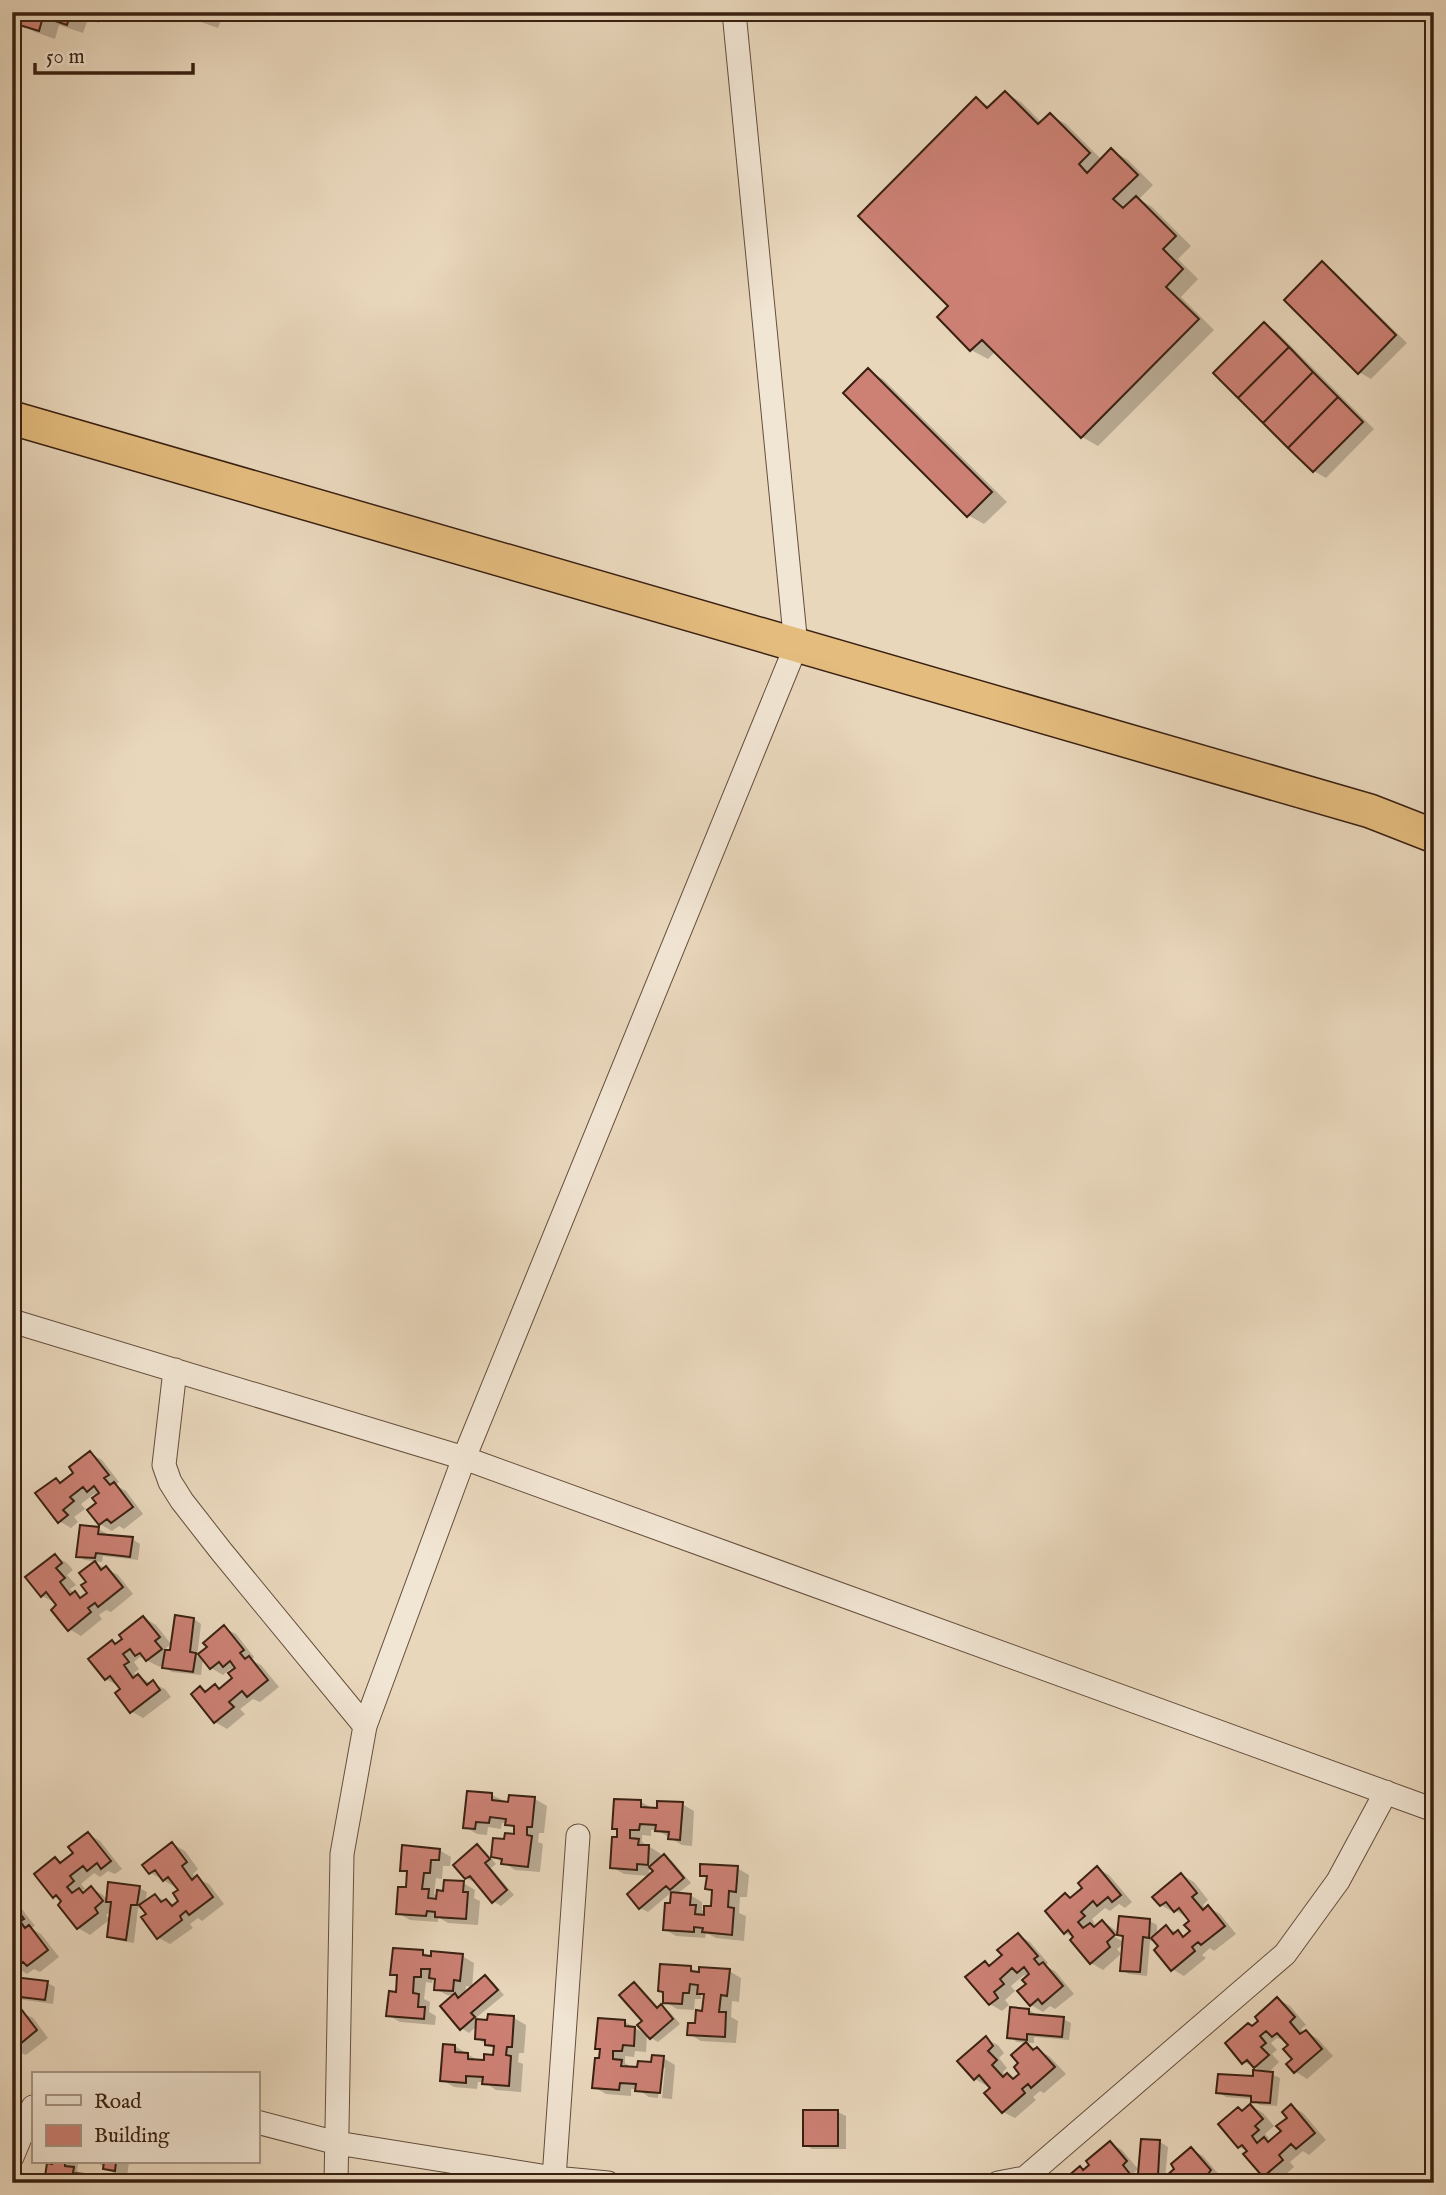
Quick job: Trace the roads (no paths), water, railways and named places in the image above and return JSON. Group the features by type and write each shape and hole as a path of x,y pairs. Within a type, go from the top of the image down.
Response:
{"highway":[{"path":"12,418 1370,811 1434,836"}],"street":[{"path":"336,2183 342,1854 365,1726 464,1458 796,646 734,12"},
{"path":"12,1321 464,1458 1434,1810"},
{"path":"175,1370 164,1465 170,1482 221,1551 365,1726"},
{"path":"998,2183 1026,2180 1284,1954 1338,1881 1386,1792"},
{"path":"554,2178 578,1836"},
{"path":"12,2157 32,2109"},
{"path":"259,2124 337,2143 554,2178 608,2183"}]}
